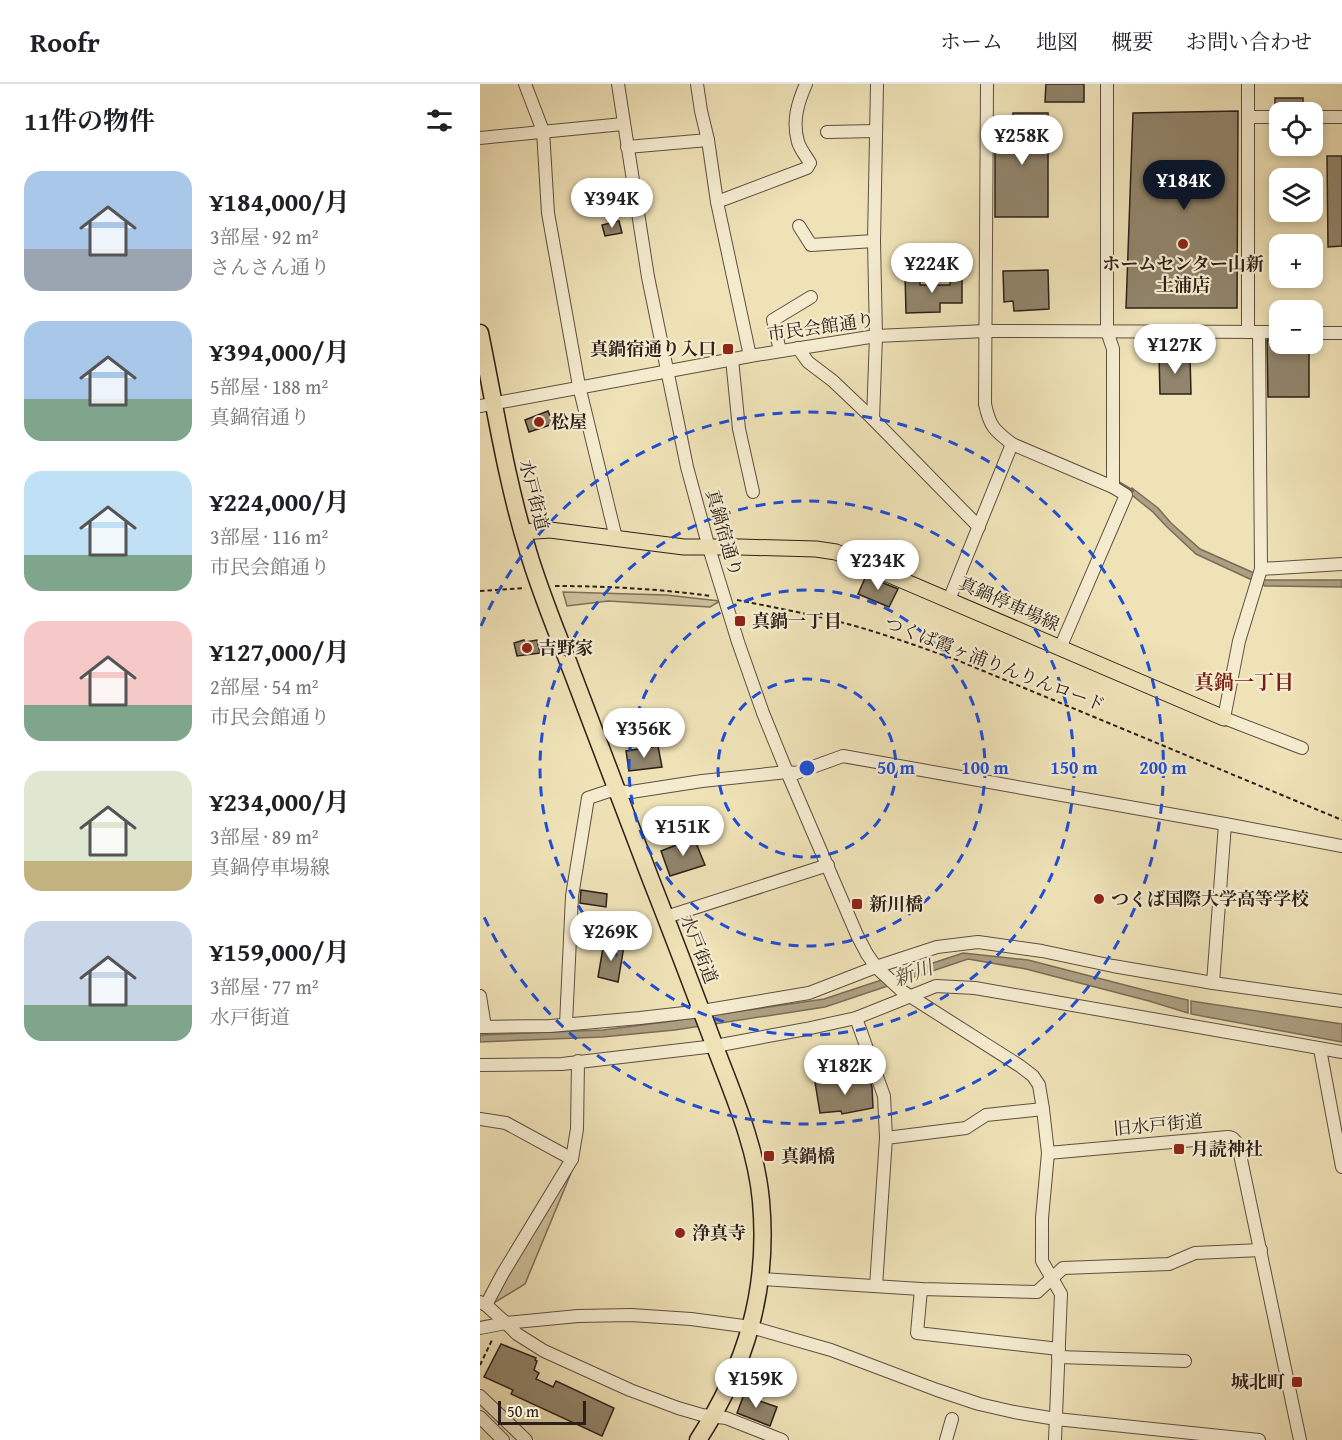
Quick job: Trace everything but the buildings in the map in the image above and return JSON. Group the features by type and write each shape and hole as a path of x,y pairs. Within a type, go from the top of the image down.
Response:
{"highway":[{"name":"水戸街道","path":"480,333 487,404 522,532 617,791 743,1119 758,1178 762,1233 761,1279 751,1327 738,1366 725,1394 698,1440"}],"main road":[{"name":"真鍋停車場線","path":"522,532 550,530 684,547 816,549 836,552 1224,718"}],"street":[{"path":"525,84 543,131 549,213 579,386 616,538"},
{"name":"真鍋宿通り","path":"618,84 648,278 687,467 723,598 786,772 857,935 867,954 880,971"},
{"path":"697,84 717,202 750,356"},
{"path":"717,202 807,168 810,163 798,142 795,119 799,99 806,84"},
{"path":"873,419 876,336 874,241 877,84"},
{"path":"987,84 985,404 988,418 994,429 1012,444 1113,487 1126,495 1060,648"},
{"path":"1107,84 1107,331 1113,349 1113,487"},
{"path":"1248,84 1261,569 1239,640 1224,718 1302,748"},
{"path":"1248,117 1269,117"},
{"path":"1323,117 1342,117"},
{"path":"480,138 623,124"},
{"path":"827,132 876,131"},
{"path":"627,147 708,140"},
{"path":"799,226 811,244 874,241"},
{"path":"780,351 772,320 811,297"},
{"name":"市民会館通り","path":"487,404 732,359 876,336 986,331 1269,332"},
{"path":"1323,333 1342,333"},
{"path":"798,348 808,362 833,381 873,419 979,527"},
{"path":"732,359 739,429 753,492"},
{"path":"949,600 1012,444"},
{"path":"1261,569 1342,564"},
{"path":"567,1024 572,896 588,798 609,791 631,792 702,781 786,772 796,773 843,756 1342,846"},
{"path":"1213,983 1225,824"},
{"path":"666,917 828,865"},
{"path":"480,996 483,1027 567,1024 702,1013 809,993 880,971 937,947 978,942 1042,951 1213,983 1342,1001"},
{"path":"880,971 905,993 1034,1076 1039,1085 1048,1154 1042,1218 1042,1261 1061,1294 1055,1440"},
{"path":"480,1065 562,1064 806,1029 856,1018 905,993 936,986 975,988 1342,1052"},
{"path":"856,1018 884,1096 886,1138 876,1286"},
{"path":"1320,1049 1342,1167"},
{"path":"578,1061 577,1129 572,1159 483,1304 517,1334 544,1352 630,1390 678,1408 702,1415 726,1418 782,1440"},
{"path":"886,1138 966,1128 986,1115 1043,1108"},
{"path":"480,1119 506,1123 572,1159"},
{"name":"旧水戸街道","path":"1048,1154 1231,1137 1238,1144 1300,1440"},
{"path":"761,1279 1037,1292 1063,1268 1169,1264 1195,1253 1261,1250"},
{"path":"921,1288 917,1333 1058,1353 1185,1361"},
{"path":"480,1328 506,1323 578,1316 691,1319 751,1327 831,1350 979,1404 1014,1412 1056,1419 1259,1440"},
{"path":"480,1396 526,1440"},
{"path":"480,1417 503,1440"},
{"path":"946,1440 951,1419"}],"path":[{"name":"つくば霞ヶ浦りんりんロード","path":"480,591 540,586 596,586 667,591 723,598 856,626 957,660 1342,820"},
{"path":"480,1365 495,1336"}],"shaded area":[{"path":"563,592 666,595 720,601 710,607 608,601 567,606"},
{"path":"576,1161 525,1284 492,1304 507,1276"}],"water":[{"path":"1132,488 1158,508 1200,549 1265,580 1342,580 1342,587 1265,586 1196,554 1153,512 1128,492"},
{"name":"新川","path":"963,953 1028,960 1188,1000 1188,1013 1026,969 968,959 825,1007 675,1030 602,1037 480,1042 480,1035 603,1030 824,999"},
{"path":"1191,1001 1342,1024 1342,1042 1191,1014"}],"waterway":[{"path":"1117,482 1132,491"}],"place":[{"name":"ホームセンター山新 土浦店","path":"1183,244"},
{"name":"真鍋宿通り入口","path":"728,349"},
{"name":"松屋","path":"539,422"},
{"name":"真鍋一丁目","path":"740,621"},
{"name":"吉野家","path":"527,648"},
{"name":"つくば国際大学高等学校","path":"1099,899"},
{"name":"新川橋","path":"857,904"},
{"name":"月読神社","path":"1179,1149"},
{"name":"真鍋橋","path":"769,1156"},
{"name":"浄真寺","path":"680,1233"},
{"name":"城北町","path":"1297,1382"}],"district":[{"name":"真鍋一丁目","path":"1244,682"}]}
